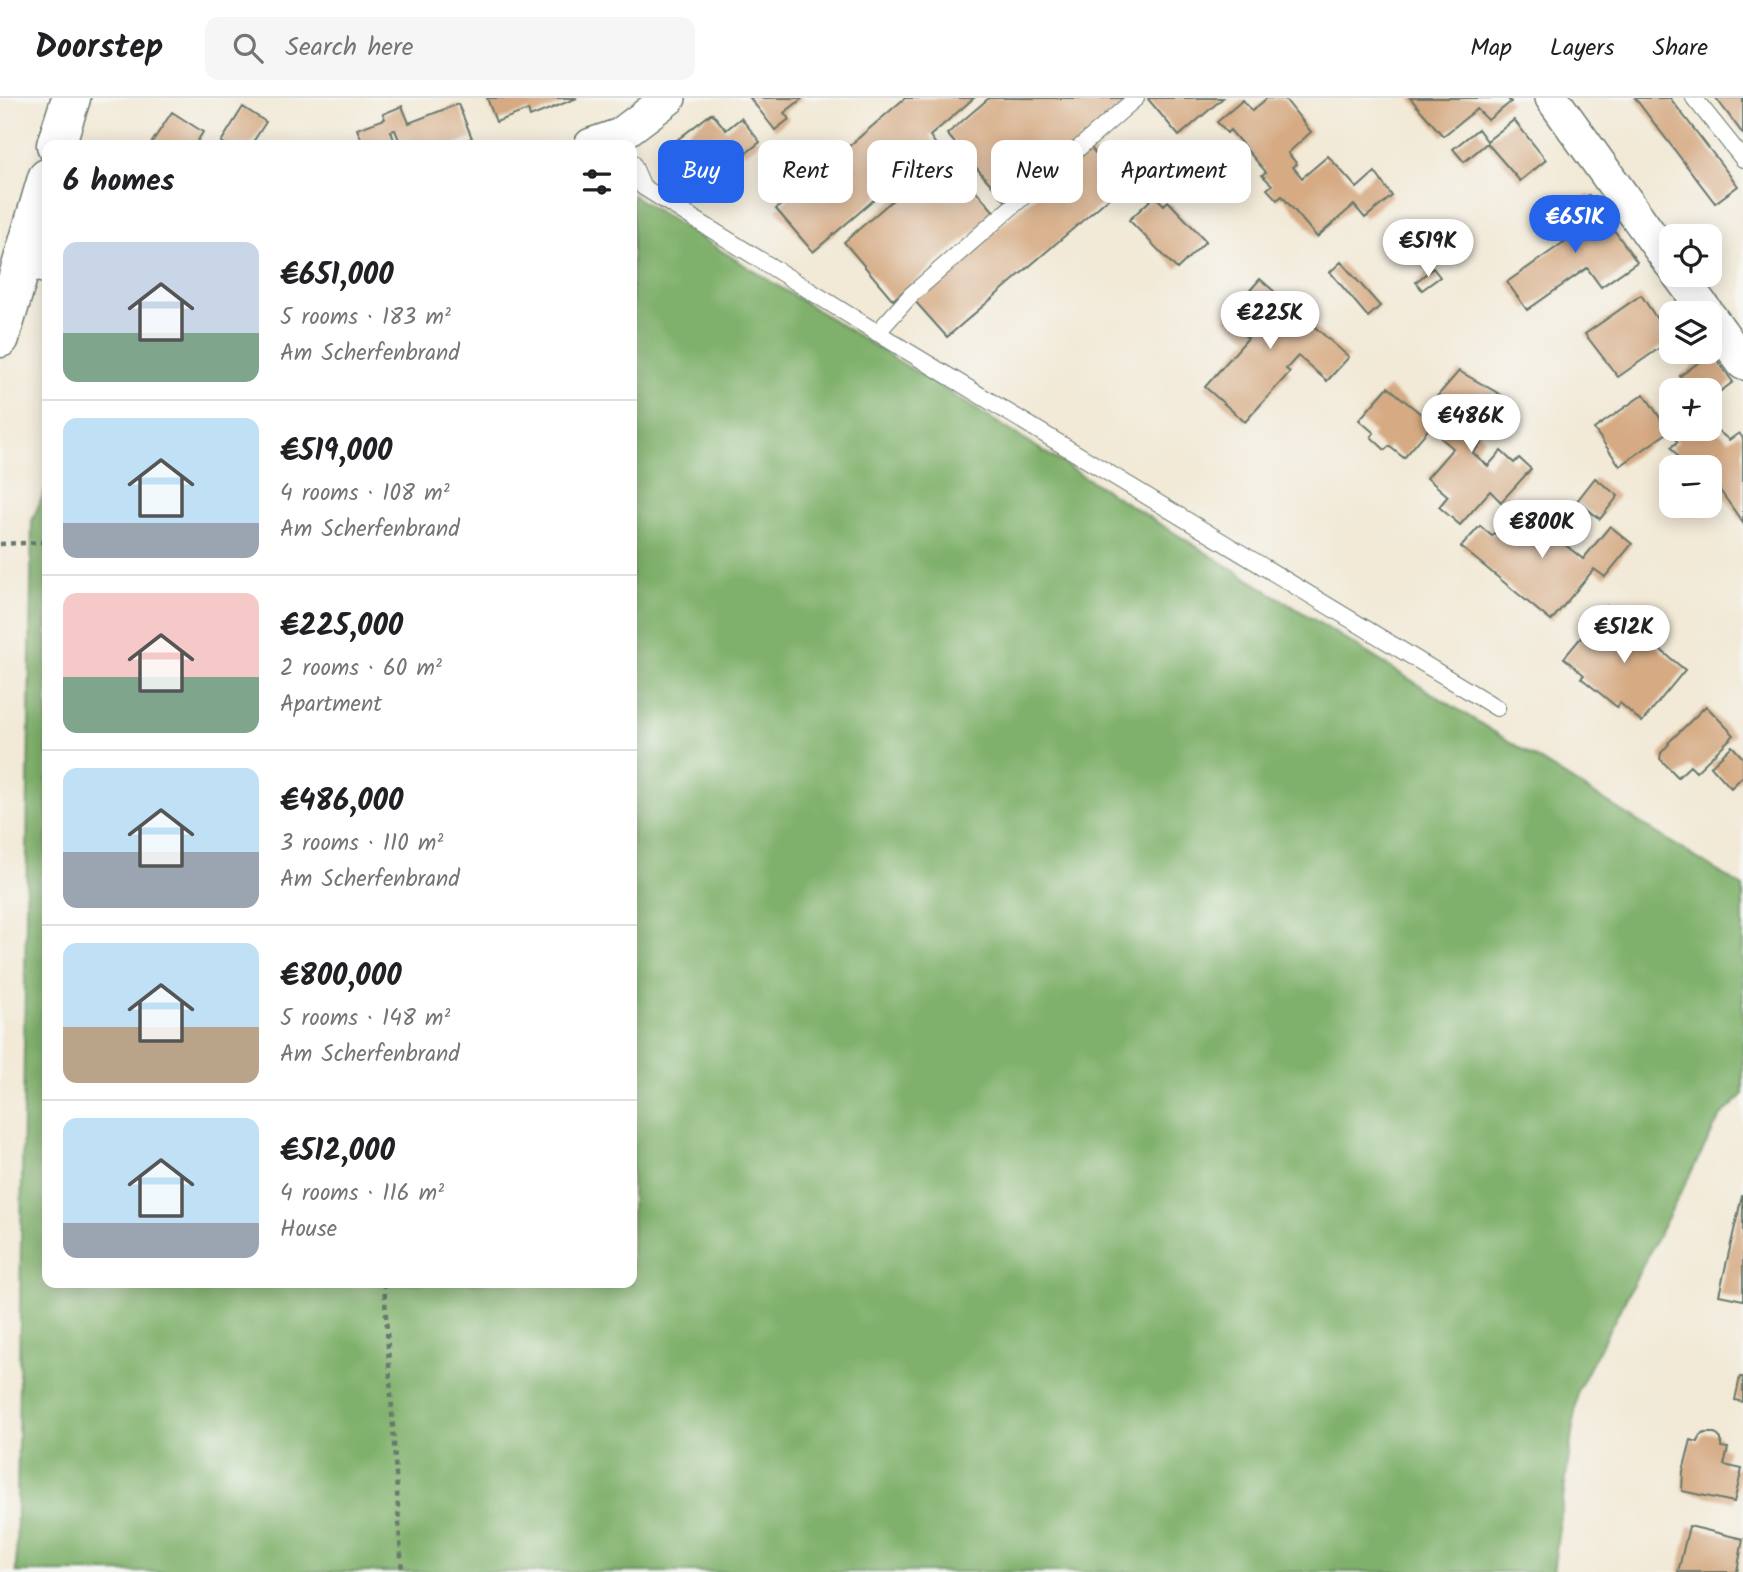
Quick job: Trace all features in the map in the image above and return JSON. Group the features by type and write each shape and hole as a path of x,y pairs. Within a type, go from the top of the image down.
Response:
{"main road":[{"path":"58,140 71,98"},
{"path":"0,338 35,263 42,213"}],"street":[{"path":"624,140 669,98"},
{"path":"1552,98 1659,247"},
{"path":"1722,334 1743,363"}],"lane":[{"path":"877,333 911,295 1136,98"},
{"path":"1694,98 1743,159"},
{"path":"637,178 643,187 877,333 1497,708"}],"path":[{"path":"0,544 42,542"},
{"path":"384,1288 402,1572"}],"green space":[{"path":"637,198 1743,887 1743,1095 1720,1117 1578,1390 1553,1572 16,1572 32,521 42,498 42,1288 637,1288"}],"building":[{"path":"487,98 577,98 530,117 528,110 496,122"},
{"path":"750,98 803,98 784,113 789,119 775,130"},
{"path":"905,98 974,98 930,136 933,140 867,140 867,203 870,203 813,252 776,209 783,203 853,203 853,143"},
{"path":"989,98 1130,98 1081,140 991,140 991,185 977,168 977,140 952,140 947,134"},
{"path":"1149,98 1223,98 1179,136"},
{"path":"1267,98 1285,99 1311,132 1288,153 1297,164 1293,167 1302,178 1328,156 1357,188 1375,172 1392,196 1365,218 1354,205 1317,237 1282,196 1277,200 1267,189 1272,185 1262,175 1266,172 1251,154 1251,140 1239,140 1230,130 1227,133 1217,122 1243,100 1252,111"},
{"path":"1410,98 1507,98 1511,102 1488,120 1477,109 1443,136"},
{"path":"1635,98 1670,98 1738,186 1715,203"},
{"path":"1716,98 1743,98 1743,134"},
{"path":"458,104 472,138 399,140 395,130 391,131 394,140 362,140 357,129 385,119 383,114 402,106 409,123"},
{"path":"243,107 266,122 254,140 222,140"},
{"path":"172,112 203,132 198,140 153,140"},
{"path":"712,113 726,130 741,118 758,140 758,144 745,154 744,140 677,140"},
{"path":"1514,120 1546,160 1520,181 1487,143 1464,162 1453,149 1478,129 1487,141"},
{"path":"1091,148 1097,155 1097,203 1103,203 947,337 914,300 1027,203 1083,203 1083,155"},
{"path":"977,192 995,213 893,300 844,242 889,203 977,203"},
{"path":"1589,195 1637,262 1601,287 1587,268 1527,310 1507,282 1567,240 1553,220"},
{"path":"1147,203 1170,203 1206,241 1177,269 1129,220"},
{"path":"1341,262 1380,306 1368,317 1330,272"},
{"path":"1433,268 1440,277 1422,290 1416,282"},
{"path":"1260,279 1349,357 1327,381 1298,356 1286,369 1290,372 1245,422 1205,387 1248,338 1225,319"},
{"path":"1641,295 1659,322 1659,348 1618,377 1585,334"},
{"path":"1697,364 1720,364 1733,382 1722,390 1722,378 1680,376"},
{"path":"1459,371 1510,400 1503,413 1475,397 1459,415 1485,438 1473,453 1488,466 1501,451 1514,463 1519,458 1531,469 1501,502 1490,491 1460,525 1439,507 1448,496 1427,478 1453,448 1441,438 1456,419 1434,400"},
{"path":"1388,387 1433,424 1404,458 1389,446 1385,450 1371,437 1374,433 1359,420"},
{"path":"1644,394 1659,416 1659,439 1620,466 1594,429"},
{"path":"1739,433 1743,438 1743,523 1722,493 1722,455 1677,455 1671,447 1678,442 1722,441 1722,434 1729,440"},
{"path":"1595,478 1618,496 1600,519 1577,501"},
{"path":"1517,506 1583,559 1610,526 1632,544 1605,577 1594,569 1551,621 1461,547 1480,526 1492,536"},
{"path":"1607,606 1685,670 1642,722 1620,703 1617,707 1581,678 1584,675 1564,658"},
{"path":"1706,706 1734,735 1696,772 1690,766 1678,777 1660,759 1661,753"},
{"path":"1732,746 1743,758 1743,776 1731,788 1711,766"},
{"path":"1743,1196 1743,1300 1719,1295"},
{"path":"1740,1377 1743,1377 1743,1402 1735,1400"},
{"path":"1705,1433 1715,1433 1721,1439 1721,1447 1728,1448 1724,1465 1742,1469 1734,1502 1682,1491 1683,1471 1691,1440 1698,1442"},
{"path":"1689,1526 1743,1539 1737,1572 1678,1572"}]}
